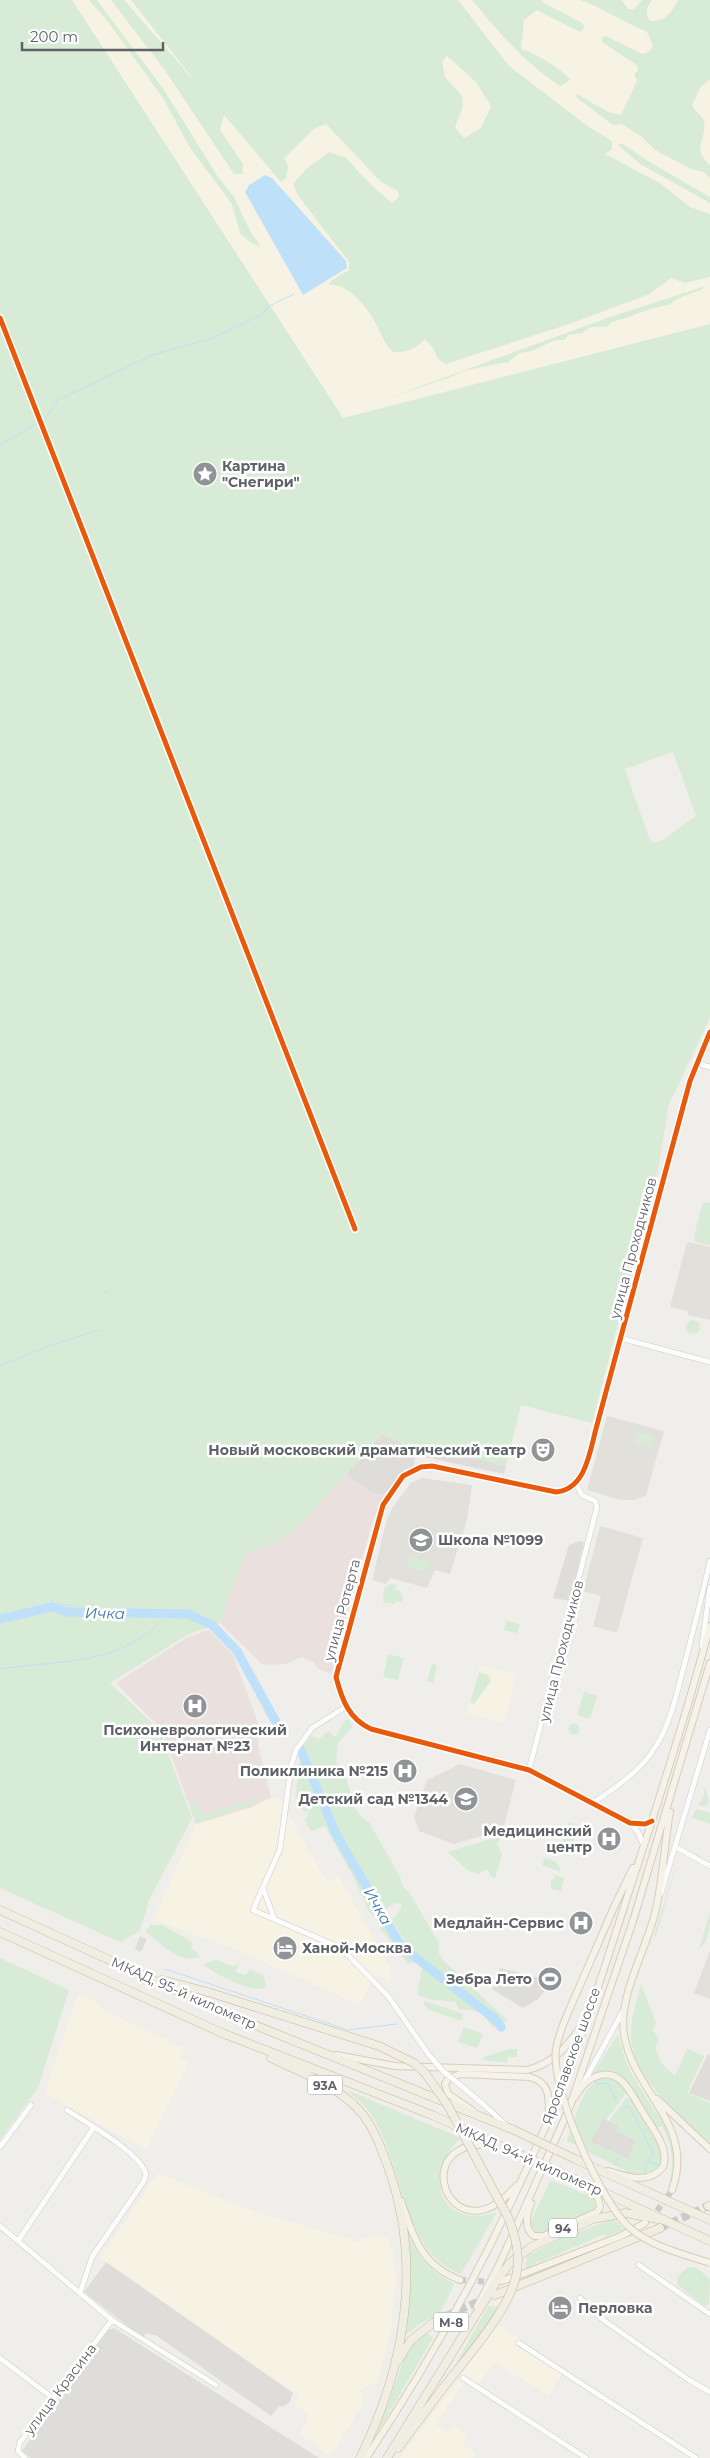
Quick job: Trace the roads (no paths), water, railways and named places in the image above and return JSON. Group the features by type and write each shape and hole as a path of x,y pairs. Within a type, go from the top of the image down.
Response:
{"highway":[{"name":"МКАД, 95-й километр","path":"0,1910 230,2015 370,2071"},
{"name":"МКАД, 95-й километр","path":"0,1932 222,2033 346,2081"},
{"path":"140,1974 208,1992 398,2054 425,2073 447,2104 509,2219 514,2233 518,2260 517,2273 508,2299 391,2458"},
{"name":"93A","path":"222,2033 319,2082 347,2099 357,2108 373,2130 391,2174 402,2219 408,2277 404,2319 388,2385"},
{"name":"МКАД, 94-й километр","path":"370,2071 512,2129 710,2220"},
{"name":"МКАД, 94-й километр","path":"346,2081 571,2177 662,2224 710,2241"},
{"path":"462,2335 510,2263 531,2247 603,2216 625,2213 662,2224"},
{"path":"495,2295 662,2224"},
{"name":"93A","path":"360,2458 388,2385 411,2340 437,2320"},
{"name":"Ярославское шоссе","path":"387,2458 462,2335"}],"main road":[{"name":"Ярославское шоссе","path":"366,2458 414,2385 449,2326 523,2178 548,2120 586,2021 644,1847 710,1626"},
{"name":"Ярославское шоссе","path":"462,2335 499,2265 569,2109 610,1992 674,1789 710,1663"},
{"path":"672,2190 678,2169 677,2144 667,2121 639,2075 626,2046 623,2025 625,2008 655,1913 674,1789"},
{"path":"644,1847 614,1905 560,2034 555,2063 558,2085 599,2185 622,2220 642,2237 654,2243 710,2263"},
{"path":"316,2050 378,2064 448,2069 527,2070 547,2063 558,2056 586,2021"},
{"path":"483,2117 448,2094 445,2084 448,2079 460,2074 538,2080 548,2090 548,2120"},
{"path":"569,2109 582,2085 591,2078 606,2074 612,2075 624,2082 666,2155 663,2167 659,2172 653,2176 639,2179 586,2164"},
{"path":"646,2086 660,2102 710,2149"},
{"path":"503,2147 468,2145 450,2157 445,2166 444,2176 449,2196 462,2209 481,2211 500,2204 523,2178"},
{"path":"391,2174 420,2248 438,2269 460,2280"},
{"name":"94","path":"535,2186 527,2224 530,2233 538,2237 597,2212 600,2207 598,2198 571,2177"},
{"name":"94","path":"500,2281 526,2273 621,2236 645,2223"}],"street":[{"name":"улица Проходчиков","path":"529,1770 597,1507 595,1501 582,1495 576,1484 583,1472 696,1064 710,1032"},
{"path":"696,1064 710,1067"},
{"path":"620,1338 710,1362"},
{"name":"улица Ротерта","path":"576,1484 556,1492 432,1466 422,1467 403,1476 386,1499 377,1521 336,1677 347,1706 358,1723 371,1729 529,1770 630,1823"},
{"path":"591,1804 624,1781 642,1764 656,1746 665,1730 679,1685 710,1561"},
{"path":"701,1660 710,1587"},
{"path":"347,1706 317,1724 296,1750 291,1767 280,1849 253,1910 341,1948 388,1996 443,2071 512,2129"},
{"path":"655,1913 710,1730"},
{"path":"630,1823 645,1824 652,1821"},
{"path":"630,1823 638,1832 644,1847"},
{"path":"676,1847 710,1866"},
{"path":"263,1888 274,1918"},
{"path":"582,2085 616,2028 625,2008"},
{"path":"0,2147 31,2105"},
{"path":"67,2110 132,2155 142,2165 146,2174 144,2181 92,2256 80,2293"},
{"path":"18,2241 94,2128"},
{"path":"0,2226 112,2320 216,2385"},
{"path":"639,2265 710,2314"},
{"path":"580,2298 602,2319 689,2380 710,2392"},
{"name":"улица Красина","path":"25,2458 20,2454 18,2446 112,2320"},
{"path":"520,2343 696,2458"},
{"path":"0,2358 54,2399"},
{"path":"463,2378 586,2458"}],"water":[{"path":"265,175 272,178 346,261 347,268 303,295 245,192 249,185"}],"waterway":[{"path":"44,420 58,400 152,355 213,338 263,314 267,307 294,294"},
{"path":"0,445 38,423"},
{"path":"102,1294 107,1291"},
{"path":"0,1366 49,1346 99,1330"},
{"path":"52,1599 52,1607"},
{"name":"Ичка","path":"34,1603 36,1611"},
{"path":"58,1603 73,1606"},
{"name":"Ичка","path":"0,1619 52,1607 67,1612 188,1614 212,1625 237,1651 276,1722"},
{"path":"0,1669 91,1658 111,1652 131,1644 150,1631 169,1614"},
{"name":"Ичка","path":"300,1748 336,1834 401,1946 496,2020 501,2027"},
{"path":"165,1969 348,2030 397,2024"},
{"path":"595,2082 596,2084 608,2083 615,2100"},
{"name":"Ичка","path":"614,2095 617,2098"},
{"path":"621,2111 627,2106 630,2108 653,2153 645,2169 646,2175"},
{"path":"643,2132 649,2128"},
{"path":"614,2165 619,2156"},
{"path":"649,2162 660,2165"}],"tunnel":[{"path":"652,2218 672,2190"},
{"path":"660,2228 708,2206"},
{"path":"460,2280 494,2282"},
{"path":"437,2320 484,2299"}],"place":[{"name":"Картина \"Снегири\"","path":"205,474"},
{"name":"Новый московский драматический театр","path":"543,1450"},
{"name":"Школа №1099","path":"421,1540"},
{"name":"Психоневрологический Интернат №23","path":"195,1706"},
{"name":"Поликлиника №215","path":"405,1771"},
{"name":"Детский сад №1344","path":"466,1799"},
{"name":"Медицинский центр","path":"609,1839"},
{"name":"Медлайн-Сервис","path":"581,1923"},
{"name":"Ханой-Москва","path":"285,1948"},
{"name":"Зебра Лето","path":"550,1979"},
{"name":"Перловка","path":"560,2308"}]}
